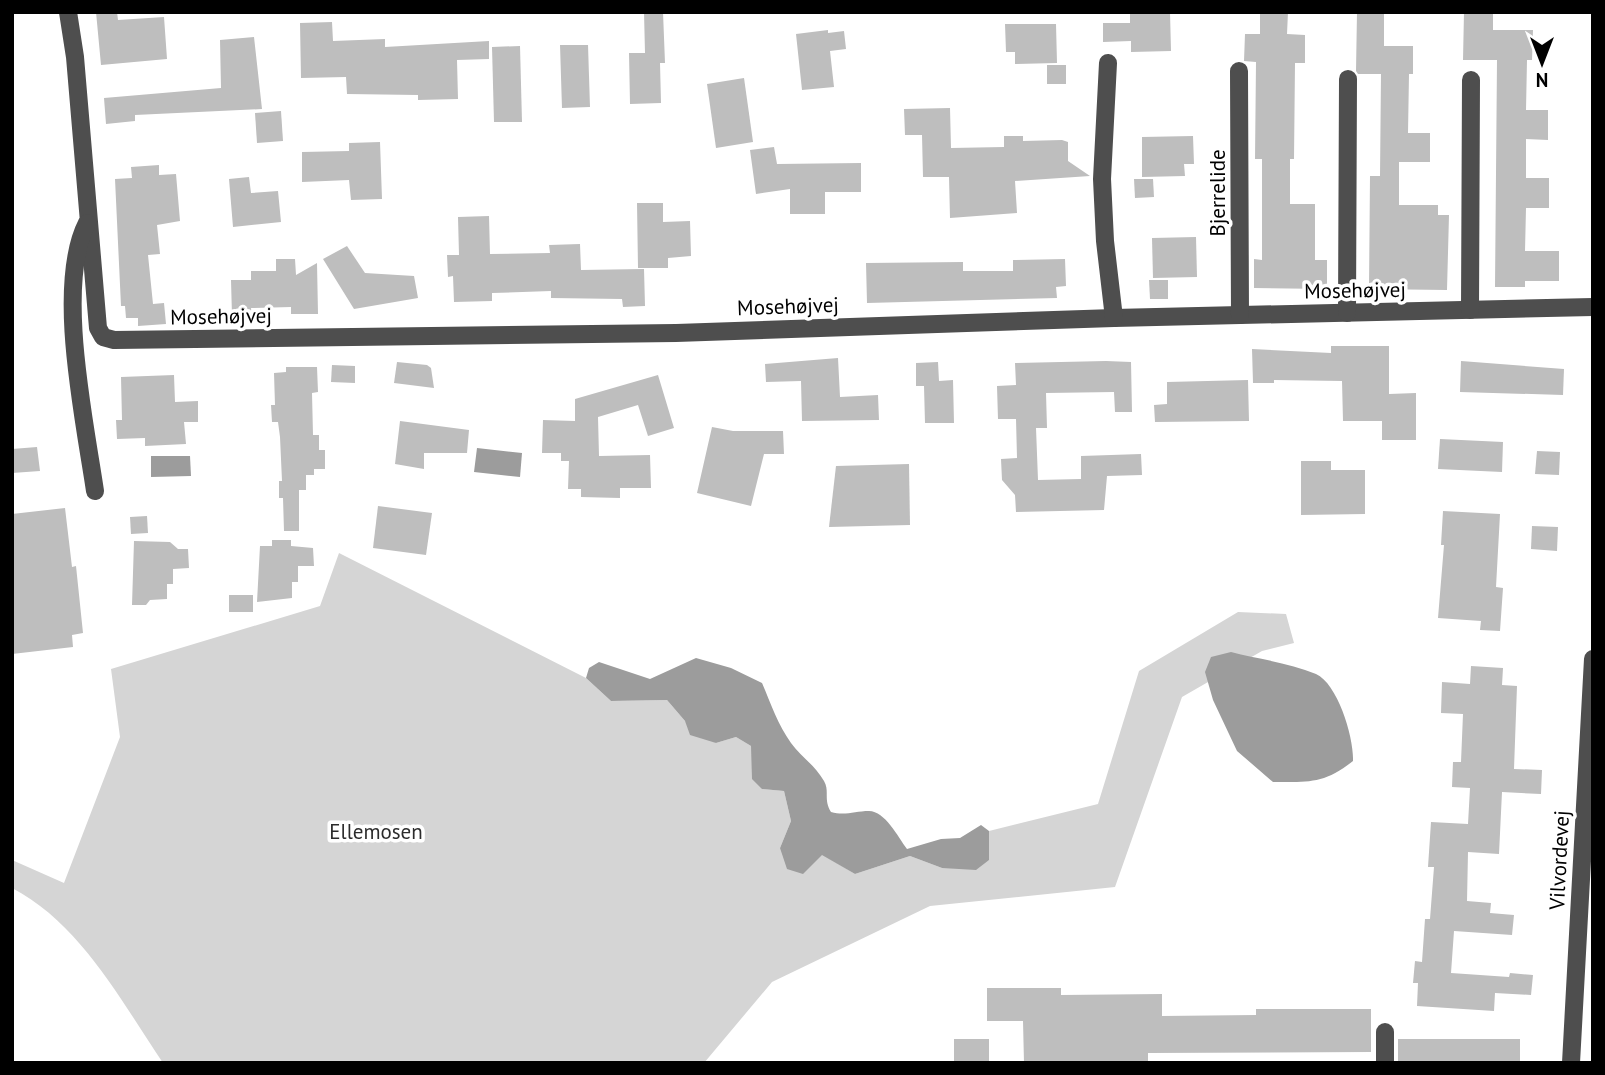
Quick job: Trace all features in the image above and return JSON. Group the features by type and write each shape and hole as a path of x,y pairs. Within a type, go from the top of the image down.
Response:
{"street":[{"name":"Mosehøjvej","path":"68,12 75,57 97,328 103,337 114,340 676,332 1593,307"},
{"path":"1108,63 1102,179 1114,318"},
{"name":"Bjerrelide","path":"1239,71 1240,315"},
{"path":"1347,313 1348,79"},
{"path":"1470,310 1471,80"},
{"name":"Mosehøjvej","path":"89,220 79,238 73,273 77,365 95,491"},
{"name":"Vilvordevej","path":"1571,1063 1593,659"},
{"path":"1385,1032 1385,1063"}],"green space":[{"name":"Ellemosen","path":"339,553 586,678 611,701 667,700 685,721 716,743 736,737 751,746 762,789 784,791 791,821 780,848 822,854 855,874 910,856 942,868 989,860 989,831 1098,804 1139,671 1238,612 1286,614 1294,643 1262,651 1182,697 1115,887 930,906 772,982 704,1063 163,1063 115,990 79,943 37,903 12,888 12,860 64,883 120,737 111,669 320,606"}],"shaded area":[{"path":"477,448 522,453 520,477 474,472"},
{"path":"151,456 190,456 191,476 151,477"},
{"path":"1231,652 1296,667 1324,680 1338,700 1348,726 1353,761 1324,778 1273,782 1237,751 1213,700 1205,672 1211,657"},
{"path":"696,658 731,668 762,683 786,736 824,781 831,812 875,812 891,826 907,849 941,839 960,838 981,825 989,831 989,860 976,870 942,868 910,856 855,874 822,855 803,874 787,869 780,848 791,821 784,791 762,789 752,779 751,746 736,737 716,743 690,735 685,721 667,700 611,701 586,678 589,668 599,662 650,679"}],"building":[{"path":"96,12 117,12 118,20 164,17 167,59 101,65"},
{"path":"644,12 663,12 665,63 660,63 661,103 630,104 629,53 645,53"},
{"path":"1130,12 1170,12 1171,51 1131,52 1131,41 1103,42 1103,23 1130,23"},
{"path":"1260,12 1288,12 1287,34 1305,35 1305,63 1295,63 1294,159 1290,159 1290,204 1315,204 1315,260 1327,260 1327,289 1254,288 1254,259 1262,260 1262,159 1255,159 1256,62 1244,61 1245,34 1260,34"},
{"path":"1357,12 1384,12 1384,46 1413,46 1413,74 1409,74 1408,133 1430,133 1430,162 1399,162 1399,205 1438,205 1438,215 1449,215 1447,290 1369,289 1370,176 1380,176 1381,74 1358,74 1356,71"},
{"path":"1464,12 1493,12 1493,30 1533,30 1532,60 1527,60 1526,110 1548,110 1548,140 1526,139 1526,178 1549,178 1549,208 1526,208 1525,251 1559,251 1559,281 1525,281 1525,287 1495,287 1497,60 1463,60"},
{"path":"332,22 333,41 385,39 385,47 489,41 489,59 457,60 458,99 418,100 418,95 347,94 346,77 301,78 300,23"},
{"path":"1005,24 1056,24 1057,63 1015,64 1015,52 1006,52"},
{"path":"828,30 828,33 844,31 846,49 830,51 834,87 802,90 796,34"},
{"path":"254,37 262,109 135,115 135,121 106,124 104,98 221,88 220,40"},
{"path":"560,45 588,45 590,107 562,108"},
{"path":"520,46 522,122 494,122 492,47"},
{"path":"1047,65 1066,65 1066,84 1047,84"},
{"path":"744,78 753,142 716,148 707,84"},
{"path":"950,108 951,148 1004,147 1004,136 1023,136 1023,141 1062,140 1068,142 1068,161 1090,176 1015,181 1017,213 950,218 949,177 923,177 922,135 905,135 904,109"},
{"path":"281,111 283,141 257,143 255,113"},
{"path":"1193,136 1194,164 1184,164 1185,176 1142,177 1142,137"},
{"path":"380,142 382,199 351,200 349,180 302,182 302,152 349,151 349,143"},
{"path":"774,147 777,164 861,163 861,192 825,192 825,214 790,214 790,189 756,194 750,150"},
{"path":"159,165 159,175 176,174 180,221 157,225 160,254 148,255 153,304 164,303 166,324 138,326 138,318 126,318 125,306 121,306 115,179 132,178 131,167"},
{"path":"249,177 251,193 278,191 281,222 233,227 229,179"},
{"path":"1134,179 1153,179 1154,197 1135,198"},
{"path":"637,203 663,203 663,222 690,221 691,256 668,258 668,268 638,268"},
{"path":"489,216 490,254 550,253 549,245 580,244 581,270 644,269 645,306 623,307 622,299 551,298 551,291 492,293 492,301 454,302 453,276 448,277 447,255 459,255 458,217"},
{"path":"1196,237 1197,277 1153,278 1152,238"},
{"path":"347,246 365,273 414,276 418,298 354,309 323,259"},
{"path":"276,259 295,259 296,275 317,263 318,314 291,314 291,307 251,308 252,315 232,316 231,280 251,280 251,271 276,271"},
{"path":"1065,259 1066,286 1056,287 1057,298 867,303 866,263 963,262 963,271 1013,271 1013,260"},
{"path":"1149,280 1168,280 1168,299 1150,299"},
{"path":"1331,346 1389,346 1389,394 1416,393 1416,440 1382,440 1382,421 1343,421 1342,381 1274,380 1274,383 1253,383 1252,349 1331,353"},
{"path":"838,358 840,397 878,395 879,420 802,421 801,381 766,382 765,364"},
{"path":"1461,361 1564,369 1563,395 1460,392"},
{"path":"397,362 427,365 431,368 434,388 394,383"},
{"path":"938,362 939,381 953,380 954,423 925,423 924,386 916,386 916,363"},
{"path":"1131,362 1132,412 1115,412 1114,392 1046,393 1047,428 1036,428 1038,480 1081,479 1081,456 1141,454 1142,475 1107,476 1104,510 1016,512 1015,495 1002,480 1001,459 1017,458 1016,419 998,419 997,386 1016,385 1015,363"},
{"path":"332,365 355,366 355,383 331,382"},
{"path":"286,367 317,367 318,392 312,393 313,435 319,435 319,450 325,450 325,469 314,469 314,475 306,475 306,490 299,490 299,531 284,531 283,498 279,498 279,481 282,481 280,437 278,422 272,422 271,405 275,405 274,373 286,372"},
{"path":"174,375 175,402 198,401 198,422 184,422 186,444 145,446 145,438 117,439 116,420 122,420 121,377"},
{"path":"658,375 674,428 648,436 638,405 598,417 599,456 650,455 651,488 620,488 620,498 581,497 581,489 568,489 569,461 561,461 561,453 542,453 543,420 575,421 575,399"},
{"path":"1248,380 1249,421 1155,422 1154,405 1167,404 1167,382"},
{"path":"400,421 469,430 467,453 424,453 424,469 395,464"},
{"path":"712,427 733,431 783,431 784,454 764,454 751,506 697,493"},
{"path":"1440,439 1503,442 1502,472 1438,469"},
{"path":"37,447 40,471 12,473 12,449"},
{"path":"1537,451 1560,452 1559,475 1535,474"},
{"path":"1301,461 1331,461 1331,470 1365,470 1365,514 1301,515"},
{"path":"909,464 910,525 829,527 836,466"},
{"path":"378,506 432,513 426,555 373,548"},
{"path":"65,508 72,567 76,566 83,633 72,635 73,647 12,654 12,514"},
{"path":"1443,511 1500,514 1496,587 1503,588 1500,631 1480,630 1481,621 1438,618 1444,545 1441,545"},
{"path":"147,516 148,533 131,534 130,517"},
{"path":"1532,526 1558,527 1557,551 1531,549"},
{"path":"272,540 291,540 291,546 313,548 314,566 298,566 298,582 292,582 292,598 257,602 260,546 272,546"},
{"path":"134,541 170,542 178,549 188,549 189,568 173,569 173,584 167,584 167,599 150,600 146,605 132,605"},
{"path":"229,595 253,595 253,612 229,612"},
{"path":"1471,666 1503,668 1502,685 1517,686 1514,769 1542,770 1541,794 1502,792 1499,854 1468,852 1467,901 1491,903 1490,913 1514,915 1512,935 1454,931 1451,973 1509,977 1510,973 1533,975 1531,995 1495,993 1494,1011 1417,1006 1418,983 1413,983 1415,961 1422,962 1425,919 1430,919 1434,867 1428,867 1431,822 1468,824 1470,788 1452,787 1453,762 1461,762 1463,714 1441,713 1442,682 1470,684"},
{"path":"987,988 1061,988 1061,995 1162,994 1162,1016 1256,1015 1256,1009 1371,1009 1371,1052 1148,1053 1148,1063 1024,1063 1023,1021 987,1021"},
{"path":"954,1039 989,1039 989,1063 954,1063"},
{"path":"1398,1039 1520,1039 1520,1063 1398,1063"}]}
